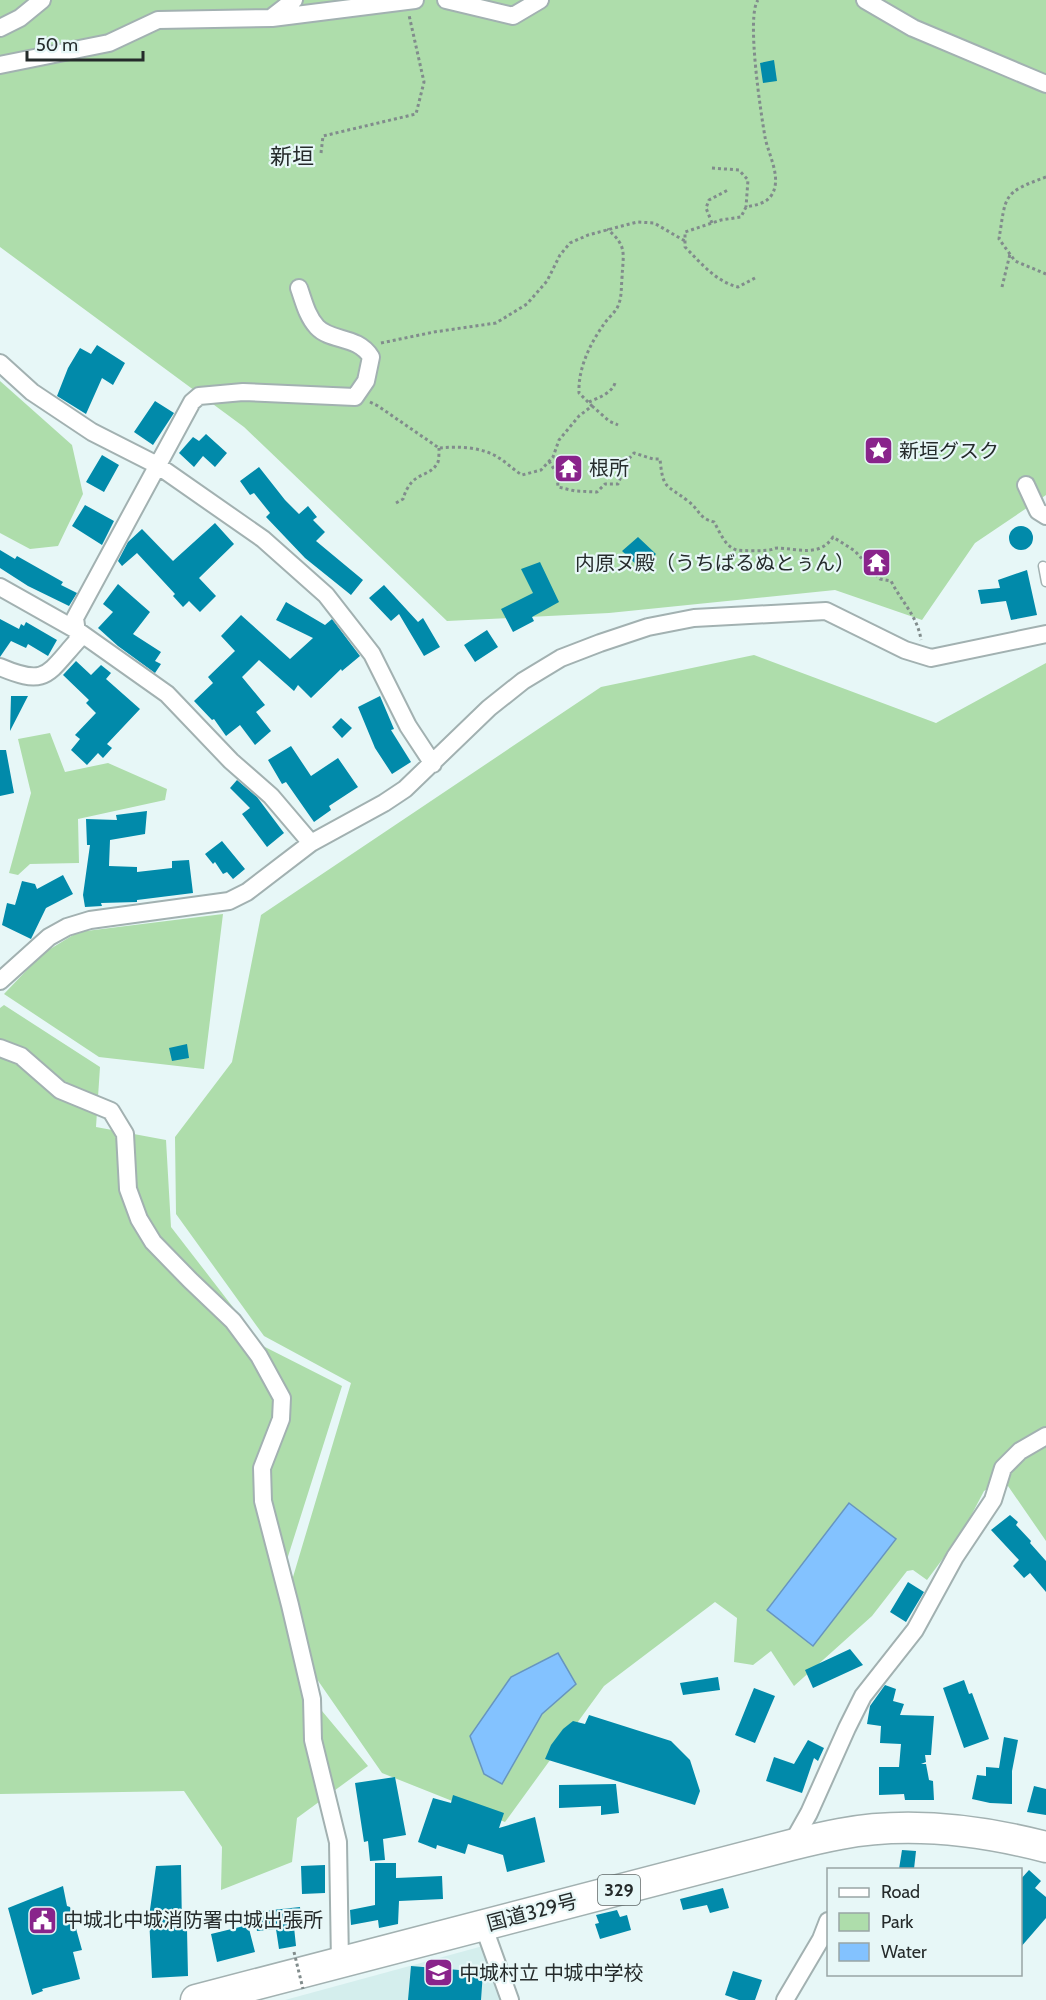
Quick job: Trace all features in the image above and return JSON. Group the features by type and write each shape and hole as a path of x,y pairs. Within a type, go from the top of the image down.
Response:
{"highway":[{"name":"国道329号","path":"196,2000 842,1833 892,1828 943,1828 992,1835 1046,1847"}],"street":[{"path":"0,28 20,18 42,0"},
{"path":"272,18 294,0"},
{"path":"446,0 513,16 540,0"},
{"path":"865,0 913,28 1046,84"},
{"path":"0,65 109,43 158,20 272,18 411,1"},
{"path":"0,667 34,678 48,672 78,640 75,618 192,402 199,396 243,392 355,397 364,384 371,357 356,343 319,329 307,313 299,288"},
{"path":"0,363 32,392 92,432 157,465 263,539 326,595 372,654 408,726 432,764"},
{"path":"1026,485 1038,511 1046,516"},
{"path":"0,587 78,631 167,694 231,761 272,796 311,843"},
{"path":"0,981 49,937 67,927 90,920 229,901 247,892 311,843 384,804 405,789 489,708 523,681 561,658 648,627 694,618 825,611 905,650 931,658 1046,634"},
{"path":"0,1048 21,1056 60,1090 111,1111 126,1134 128,1190 153,1242 233,1322 259,1356 282,1398 281,1419 262,1468 263,1501 312,1700 313,1740 338,1842 340,1963"},
{"path":"791,1845 809,1813 863,1696 915,1630 955,1557 993,1500 1003,1468 1020,1451 1046,1436"},
{"path":"785,2000 821,1939 827,1924"},
{"path":"483,1925 510,2000"}],"lane":[{"path":"1043,566 1046,582"}],"path":[{"path":"746,207 761,204 771,195 775,184 773,163 765,139 753,30 755,4 758,0"},
{"path":"321,153 323,136 416,114 424,82 413,37 411,1"},
{"path":"712,168 739,170 748,180 746,207 741,217 685,232 686,246 706,269 725,284 738,287 755,278"},
{"path":"1046,177 1018,187 1005,200 999,239 1015,261 1046,274"},
{"path":"712,223 706,208 709,200 728,190"},
{"path":"371,357 380,343 496,322 527,304 547,281 560,255 570,243 606,229 637,222 654,223 685,241"},
{"path":"606,229 618,238 624,255 621,296 618,308 605,322 595,339 578,377 579,393 609,421 618,424"},
{"path":"1002,287 1010,254"},
{"path":"589,402 604,394 613,387 615,382"},
{"path":"364,384 369,402 439,448 454,446 473,448 498,457 522,475 541,470 553,457 559,440 579,416 592,406"},
{"path":"396,503 403,499 406,487 412,479 431,469 438,462 439,448"},
{"path":"549,461 557,474 558,487 575,491 597,492 605,484 618,484 627,461 634,453 660,459 665,485 688,501 704,519 714,522 725,542 736,550 817,549 827,546 833,537 855,551 880,579 891,581 920,632 922,648 908,646 905,650"},
{"path":"294,1952 303,1989"}],"shaded area":[{"name":"中城村立 中城中学校","path":"483,1946 502,2000 285,2000"}],"green space":[{"path":"0,0 1046,0 1046,495 975,543 922,620 835,590 609,613 447,621 244,427 0,247"},
{"path":"0,381 72,445 83,494 58,546 30,549 0,533"},
{"path":"754,655 936,723 1046,663 1046,1541 1008,1486 994,1485 984,1491 962,1533 927,1580 913,1570 907,1571 872,1616 794,1686 771,1651 753,1665 734,1662 737,1618 715,1602 604,1686 505,1822 382,1773 312,1672 290,1587 351,1383 264,1336 176,1214 175,1137 232,1062 261,915 601,687"},
{"path":"50,733 65,772 108,763 167,789 165,800 78,819 79,863 30,864 18,875 9,873 31,793 18,739"},
{"path":"223,914 204,1069 99,1057 4,994 42,954 78,932"},
{"path":"4,1005 100,1067 96,1127 166,1140 171,1227 263,1346 342,1386 278,1588 322,1711 368,1766 297,1818 292,1862 221,1890 222,1847 184,1791 0,1794 0,1008"}],"water":[{"path":"849,1503 896,1539 813,1646 767,1610"},
{"path":"558,1653 576,1684 542,1714 502,1784 484,1774 470,1736 511,1677"}],"building":[{"path":"774,60 777,81 763,83 760,63"},
{"path":"97,345 125,363 113,385 102,378 86,414 57,396 68,368 80,348 91,354"},
{"path":"155,401 174,413 153,445 134,432"},
{"path":"206,434 227,453 215,467 203,456 194,467 179,453 193,437 199,441"},
{"path":"102,455 119,465 104,492 86,482"},
{"path":"259,467 299,514 308,506 317,517 313,520 325,532 316,541 363,580 351,595 305,558 266,517 270,513 254,493 250,495 240,481"},
{"path":"85,505 114,521 102,545 72,526"},
{"path":"215,523 234,544 199,578 216,596 200,612 189,601 183,607 173,596 175,594 137,553 122,566 118,561 128,542 142,529 173,561"},
{"path":"1016,526 1026,526 1033,533 1033,543 1026,550 1016,550 1009,543 1009,533"},
{"path":"638,537 656,554 641,569 622,551"},
{"path":"0,550 15,559 17,556 63,582 61,585 77,593 69,606 28,586 0,568"},
{"path":"540,562 559,602 532,617 534,621 513,632 501,609 533,593 521,569"},
{"path":"1027,570 1037,615 1011,620 1006,601 981,604 978,590 1000,588 998,580"},
{"path":"118,584 150,612 133,634 161,652 155,661 161,664 155,673 98,628 113,612 103,604"},
{"path":"384,585 418,622 423,618 440,647 424,656 399,614 391,621 369,598"},
{"path":"286,602 325,625 332,619 360,656 342,671 341,669 311,698 298,685 294,691 259,660 242,677 265,705 256,712 271,731 255,745 240,725 226,736 214,719 212,720 194,701 213,683 208,677 235,651 221,636 241,615 290,659 313,638 276,620"},
{"path":"0,619 19,629 21,624 24,626 26,622 57,640 48,656 28,644 26,648 11,641 0,657"},
{"path":"487,630 498,647 475,662 464,645"},
{"path":"76,661 91,675 101,665 111,673 106,679 140,709 107,744 112,748 103,758 98,753 87,765 71,750 80,739 75,735 96,713 86,703 89,700 63,675"},
{"path":"11,696 28,696 10,731"},
{"path":"380,696 394,729 391,730 411,762 392,774 375,748 358,707"},
{"path":"341,718 352,728 342,738 332,727"},
{"path":"291,746 311,776 338,758 358,787 329,806 331,810 314,822 286,782 282,784 268,760"},
{"path":"0,750 6,750 14,793 0,796"},
{"path":"237,780 257,797 284,833 267,847 242,814 250,808 230,788"},
{"path":"147,811 145,834 110,840 109,866 137,867 137,872 172,868 172,861 189,860 193,893 137,900 137,902 101,903 102,906 85,907 83,895 90,845 87,845 86,819 117,820 116,815"},
{"path":"222,841 245,869 233,879 227,872 223,874 215,862 213,864 205,854"},
{"path":"63,875 73,894 46,908 31,939 2,925 7,903 15,905 22,881 35,884 37,889"},
{"path":"187,1044 189,1058 172,1061 169,1048"},
{"path":"1010,1515 1018,1522 1016,1525 1046,1561 1046,1592 1030,1573 1024,1578 1013,1566 1019,1560 991,1530"},
{"path":"908,1582 924,1592 906,1622 890,1612"},
{"path":"850,1649 863,1665 813,1688 805,1670"},
{"path":"718,1677 720,1690 683,1695 680,1683"},
{"path":"964,1680 969,1694 972,1693 989,1739 964,1748 943,1688"},
{"path":"885,1685 896,1689 893,1701 904,1704 900,1715 934,1716 931,1755 925,1755 926,1762 921,1764 926,1764 929,1780 933,1781 934,1800 905,1800 904,1794 879,1795 879,1767 899,1767 901,1744 880,1743 881,1726 867,1724 870,1706"},
{"path":"754,1688 775,1696 755,1743 735,1735"},
{"path":"589,1715 671,1741 690,1760 700,1791 695,1805 545,1759 551,1745 563,1729 573,1721 585,1724"},
{"path":"1004,1737 1018,1740 1012,1771 1012,1804 972,1799 977,1775 986,1776 986,1767 999,1768"},
{"path":"808,1740 824,1748 818,1761 814,1758 802,1793 766,1781 774,1757 794,1764"},
{"path":"395,1777 406,1835 383,1839 385,1860 370,1861 368,1841 364,1842 355,1783"},
{"path":"616,1784 619,1813 601,1815 601,1806 559,1808 559,1785"},
{"path":"1034,1786 1046,1789 1046,1815 1027,1812"},
{"path":"453,1795 504,1813 499,1828 535,1817 545,1862 507,1872 503,1855 468,1844 465,1854 437,1845 436,1849 418,1842 433,1798 451,1803"},
{"path":"902,1850 916,1851 914,1868 899,1868"},
{"path":"375,1863 396,1863 396,1878 442,1876 443,1899 399,1901 398,1924 379,1928 378,1920 351,1925 350,1910 375,1905"},
{"path":"181,1865 182,1929 187,1929 188,1976 152,1978 149,1917 156,1866"},
{"path":"325,1865 325,1893 302,1894 301,1866"},
{"path":"1029,1870 1041,1881 1035,1888 1046,1897 1046,1918 1022,1946 1022,1878"},
{"name":"中城北中城消防署中城出張所","path":"63,1886 67,1906 70,1907 82,1950 73,1952 80,1979 42,1989 43,1991 32,1995 8,1908"},
{"path":"723,1888 729,1908 710,1913 707,1905 683,1910 680,1899"},
{"path":"300,1907 302,1927 294,1927 296,1946 279,1949 276,1929 257,1931 254,1912"},
{"path":"617,1910 620,1917 627,1915 631,1930 600,1939 595,1924 599,1923 596,1915"},
{"path":"248,1925 255,1952 217,1962 211,1934"},
{"path":"411,1966 483,1972 481,2000 408,2000"},
{"path":"733,1971 762,1980 755,2000 739,2000 725,1995"}],"place":[{"name":"新垣グスク","path":"878,451"},
{"name":"根所","path":"568,468"},
{"name":"内原ヌ殿（うちばるぬとぅん）","path":"876,563"},
{"name":"中城北中城消防署中城出張所","path":"42,1920"},
{"name":"中城村立 中城中学校","path":"438,1973"}],"district":[{"name":"新垣","path":"292,156"}]}
